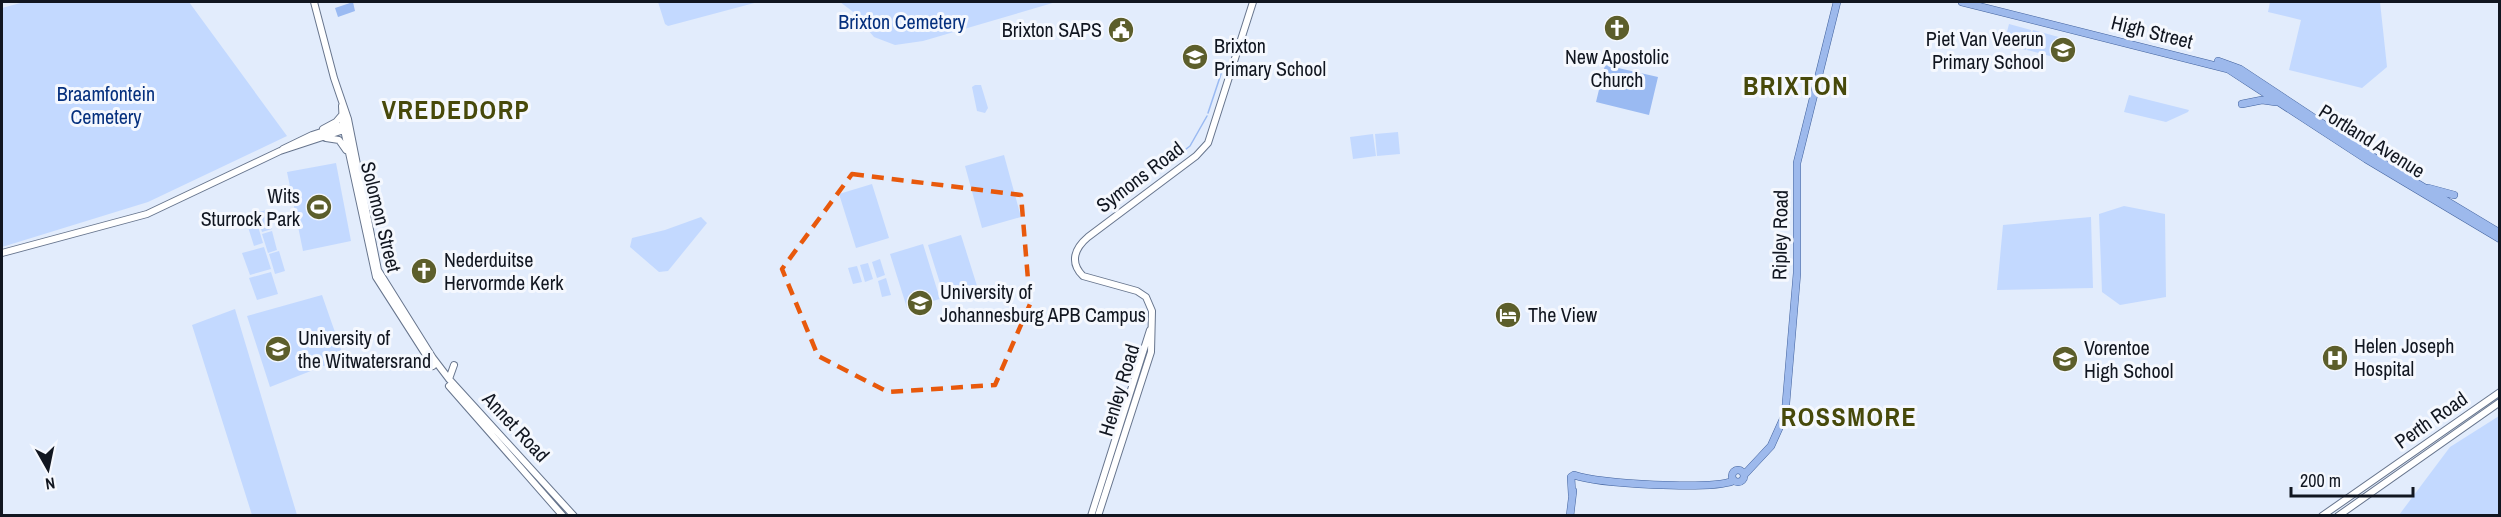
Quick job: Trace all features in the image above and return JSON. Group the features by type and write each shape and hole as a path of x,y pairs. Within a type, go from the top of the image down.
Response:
{"main road":[{"name":"Solomon Street","path":"314,2 342,102 378,270 432,361"},
{"name":"Symons Road","path":"1151,326 1151,308 1144,295 1126,287 1085,278 1076,267 1076,252 1089,237 1196,156 1208,143 1253,2"},
{"name":"Ripley Road","path":"1570,516 1574,478 1697,487 1716,484 1732,478 1735,470 1743,473 1755,464 1771,446 1785,416 1797,273 1797,163 1837,2"},
{"name":"High Street","path":"1962,2 2229,67"},
{"name":"High Street","path":"1978,2 2229,67"},
{"name":"Portland Avenue","path":"2229,67 2366,159 2499,239"},
{"name":"Portland Avenue","path":"2229,67 2499,233"},
{"path":"2242,104 2269,100 2294,111"},
{"name":"Solomon Street","path":"342,102 342,115 347,127 350,159 376,277 432,361"},
{"path":"280,151 336,122 342,115"},
{"path":"312,135 347,127"},
{"path":"302,144 347,127"},
{"path":"2,254 147,214 280,151 320,139 335,139 342,143 350,159"},
{"path":"2422,187 2454,195"},
{"name":"Henley Road","path":"1090,516 1151,326"},
{"name":"Henley Road","path":"1098,516 1151,352 1151,326"},
{"name":"Annet Road","path":"432,361 462,397"},
{"name":"Annet Road","path":"432,361 462,397 574,516"},
{"path":"449,379 454,365"},
{"name":"Perth Road","path":"2322,516 2499,392"},
{"name":"Perth Road","path":"2338,516 2499,402"},
{"name":"Annet Road","path":"485,422 563,516"}],"highlighted area":[{"path":"852,174 1021,195 1030,304 995,385 888,392 818,356 782,269"}],"green space":[{"name":"Braamfontein Cemetery","path":"24,2 189,2 287,136 148,202 2,247 2,8"},
{"path":"658,2 758,2 668,26 665,24"},
{"name":"Brixton Cemetery","path":"840,2 1056,2 923,41 895,45 874,37 852,11"},
{"path":"2270,2 2380,2 2387,67 2362,88 2289,70 2301,20 2268,12"},
{"path":"2009,24 2031,30 2026,50 2004,44"},
{"path":"2033,30 2066,39 2061,59 2027,50"},
{"path":"981,85 988,108 985,113 977,111 972,87"},
{"path":"2129,95 2189,110 2166,122 2124,112"},
{"path":"1398,132 1400,154 1377,156 1375,134"},
{"path":"1373,134 1376,156 1353,159 1350,137"},
{"path":"1004,155 1021,217 982,228 965,166"},
{"name":"Wits Sturrock Park","path":"336,163 351,241 303,251 287,172"},
{"path":"872,184 889,238 856,248 839,194"},
{"path":"2124,206 2165,214 2166,297 2120,305 2102,292 2099,214"},
{"path":"266,210 272,229 262,232 256,213"},
{"path":"701,217 707,223 668,271 659,272 630,247 632,238 665,230"},
{"path":"2091,217 2093,288 1997,290 2003,225"},
{"path":"257,223 263,243 254,246 248,227"},
{"path":"272,231 277,250 268,253 262,234"},
{"path":"961,235 978,289 945,299 928,245"},
{"path":"923,244 940,299 907,308 890,254"},
{"path":"264,247 271,269 250,275 242,253"},
{"path":"279,251 285,271 275,274 269,254"},
{"path":"880,259 885,275 877,278 872,262"},
{"path":"868,263 873,279 865,282 860,265"},
{"path":"857,266 862,282 853,284 848,268"},
{"path":"271,272 278,294 257,300 249,278"},
{"path":"886,278 891,295 882,297 878,281"},
{"path":"322,295 344,358 270,387 247,316"},
{"path":"235,309 297,515 252,515 192,325"},
{"path":"2499,416 2499,515 2399,515 2450,447"}],"shaded area":[{"path":"353,2 355,11 338,17 335,8"},
{"path":"1605,65 1658,77 1649,115 1596,102"}],"waterway":[{"path":"1208,113 1221,74"},
{"path":"1177,156 1190,146 1207,116"}],"place":[{"name":"New Apostolic Church","path":"1617,28"},
{"name":"Brixton SAPS","path":"1121,30"},
{"name":"Piet Van Veerun Primary School","path":"2063,50"},
{"name":"Brixton Primary School","path":"1195,57"},
{"name":"Wits Sturrock Park","path":"319,207"},
{"name":"Nederduitse Hervormde Kerk","path":"424,271"},
{"name":"University of Johannesburg APB Campus","path":"920,303"},
{"name":"The View","path":"1508,315"},
{"name":"University of the Witwatersrand","path":"278,349"},
{"name":"Helen Joseph Hospital","path":"2335,358"},
{"name":"Vorentoe High School","path":"2065,359"}],"district":[{"name":"BRIXTON","path":"1796,86"},
{"name":"VREDEDORP","path":"456,110"},
{"name":"ROSSMORE","path":"1849,417"}]}
